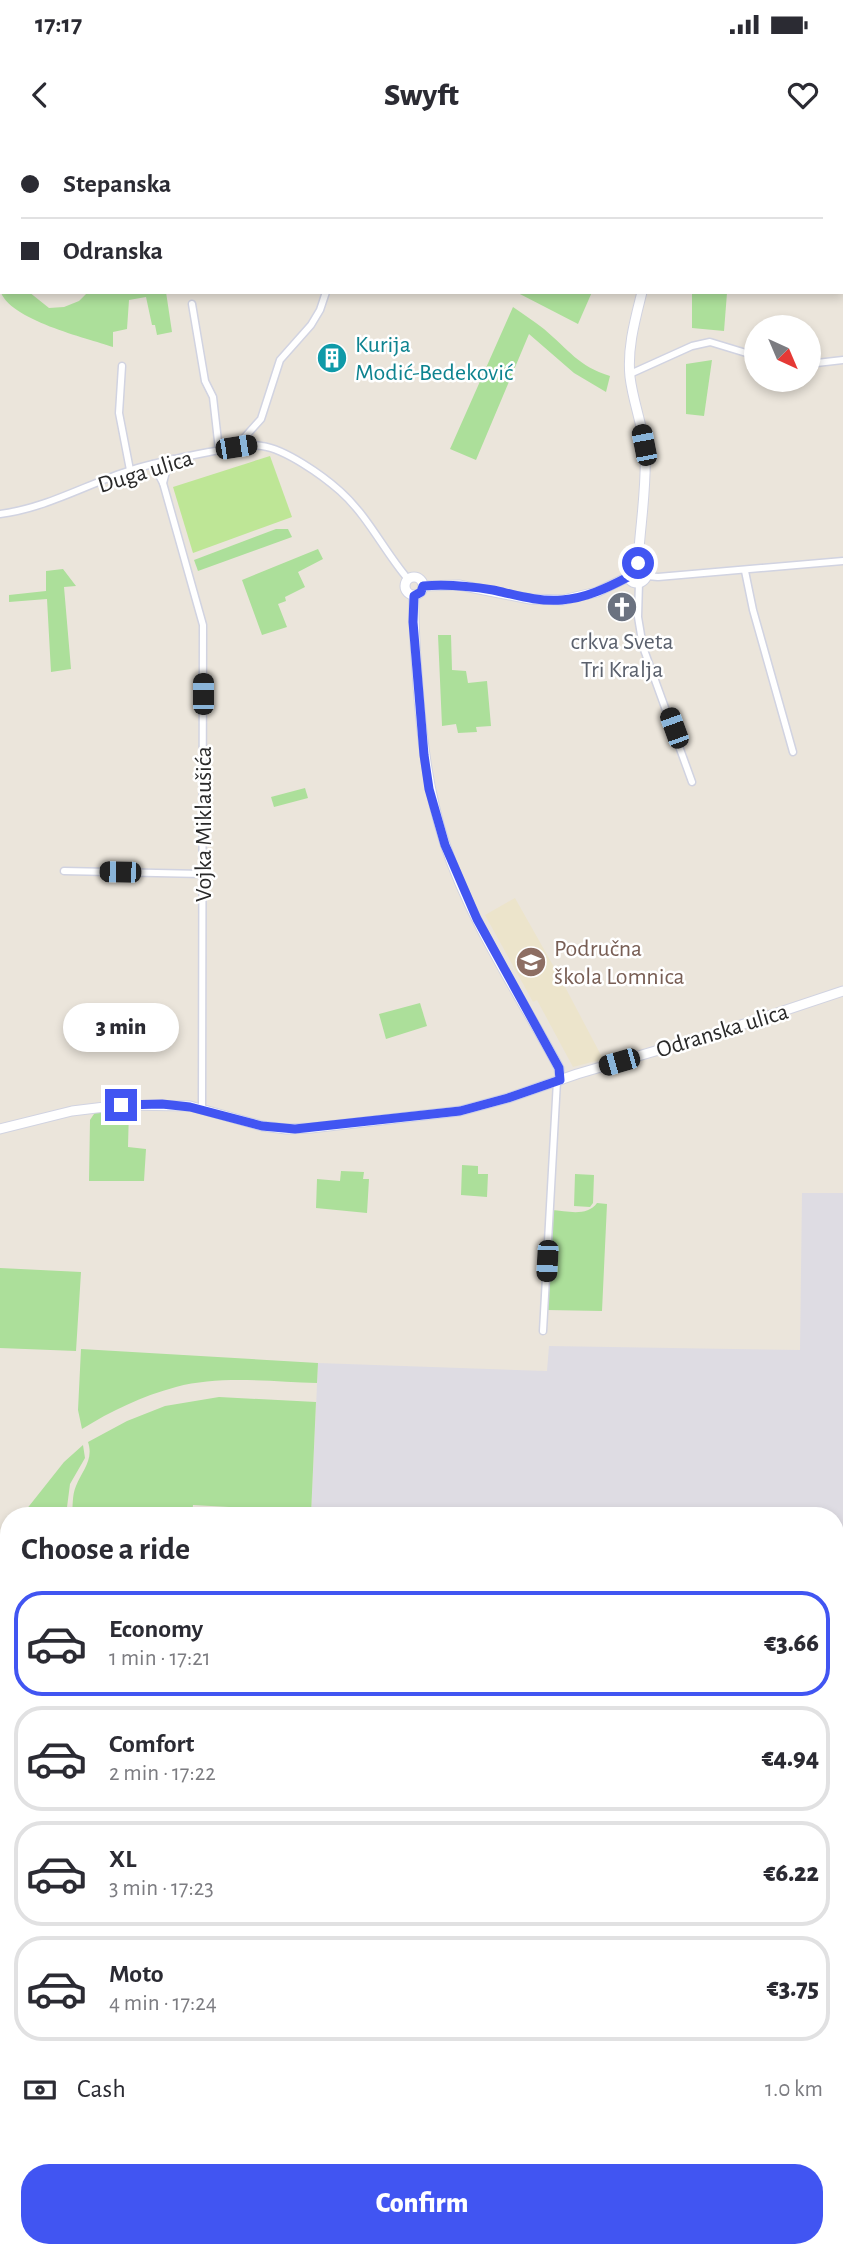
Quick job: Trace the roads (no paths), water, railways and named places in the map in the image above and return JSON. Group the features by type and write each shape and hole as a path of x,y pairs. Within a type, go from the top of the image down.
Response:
{"street":[{"path":"236,447 261,419 280,360 311,325 325,294"},
{"path":"638,563 646,481 644,445 630,374 633,330 642,294"},
{"path":"192,304 206,384 213,397 219,450"},
{"path":"630,374 692,346 710,342 744,352"},
{"path":"821,363 843,360"},
{"path":"122,366 118,413 130,470"},
{"name":"Duga ulica","path":"0,514 46,503 130,470 153,464 236,447 261,446 277,450 333,485 355,507 408,579"},
{"path":"163,483 173,459"},
{"name":"Vojka Miklaušića","path":"153,464 163,483 203,625 202,1108"},
{"path":"638,563 628,568 628,577 633,582 658,577 843,561"},
{"path":"638,563 644,566 638,617 643,647 692,782"},
{"path":"745,570 753,610 793,751"},
{"path":"423,586 471,586 530,598 563,600 597,592 628,577"},
{"path":"414,596 405,588 408,579 418,578 423,586"},
{"path":"414,596 421,592 423,586"},
{"path":"414,596 413,622 424,755 429,789 442,834 477,919 559,1068 542,1331"},
{"path":"64,870 203,874"},
{"name":"Odranska ulica","path":"0,1129 103,1106 162,1104 202,1108 262,1126 286,1129 460,1111 720,1032 843,991"}],"place":[{"name":"Kurija Modić-Bedeković","path":"332,358"},
{"name":"crkva Sveta Tri Kralja","path":"622,607"},
{"name":"Područna škola Lomnica","path":"531,962"}]}
